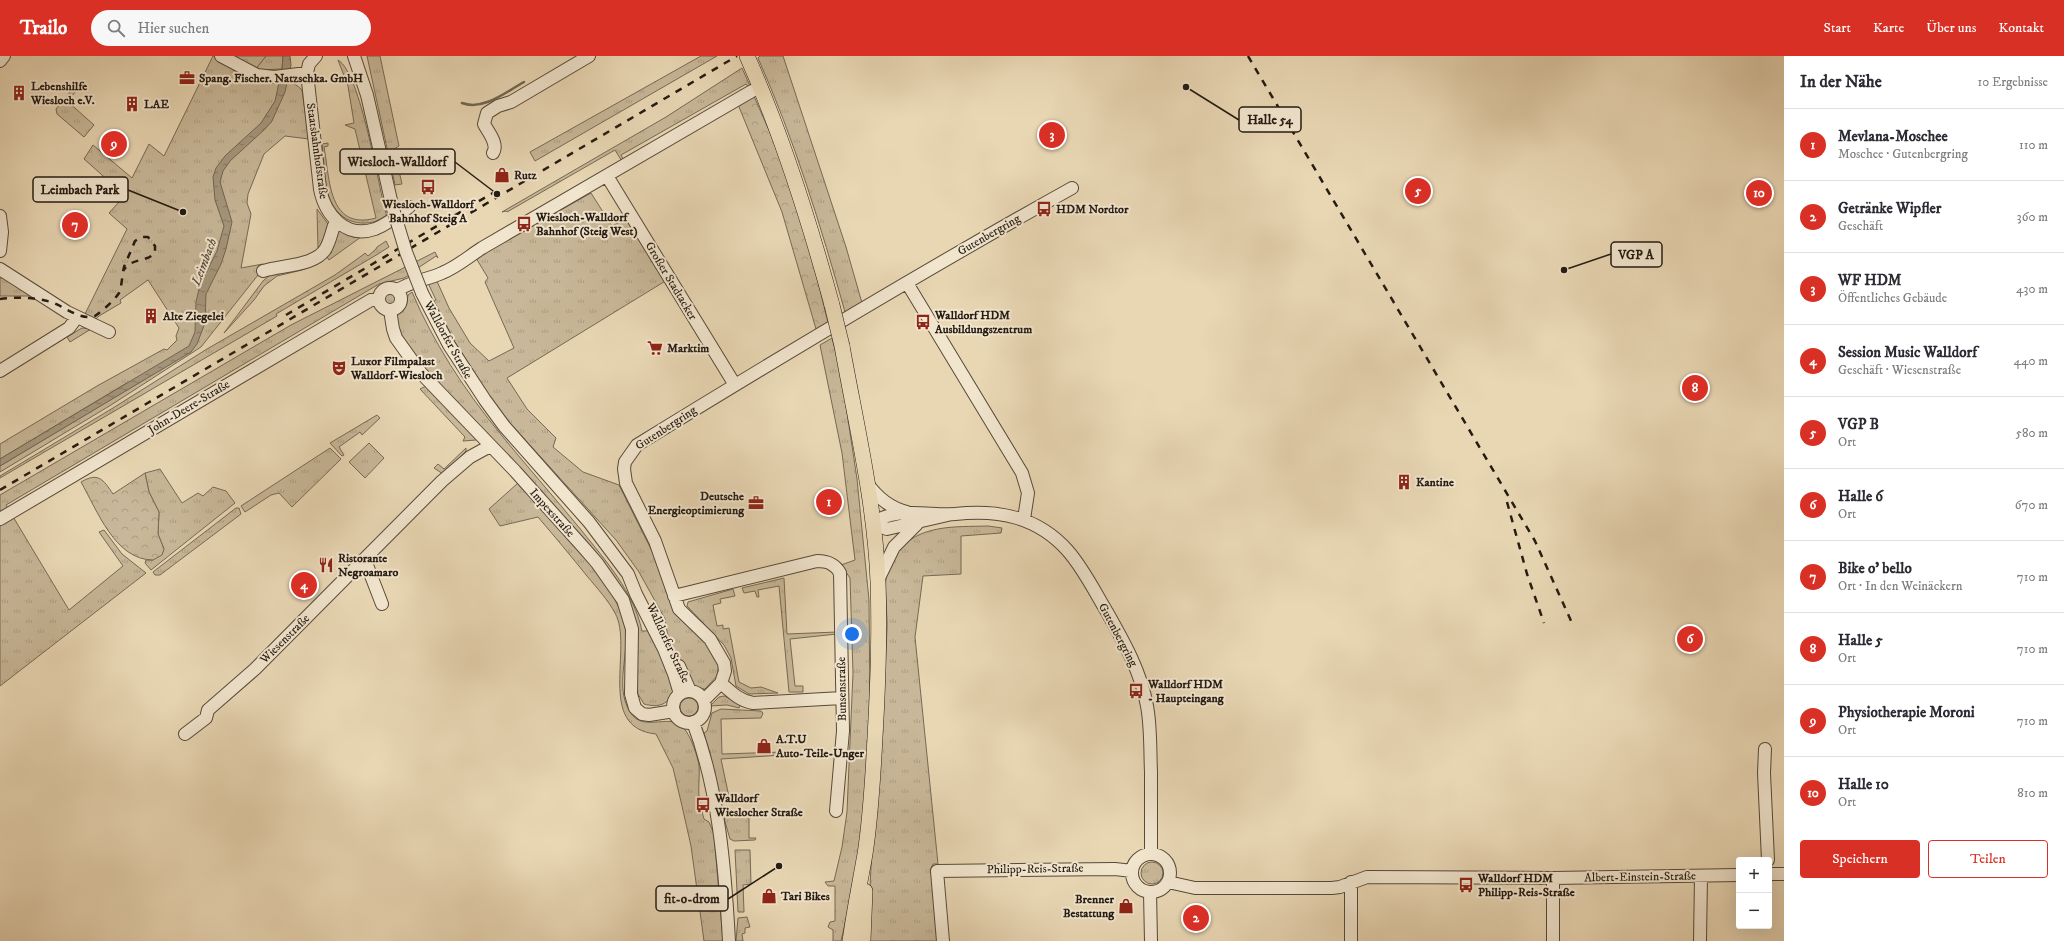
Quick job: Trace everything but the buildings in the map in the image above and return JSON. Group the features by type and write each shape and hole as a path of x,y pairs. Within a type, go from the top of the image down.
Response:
{"main road":[{"path":"747,56 792,166 832,305 859,430 873,524 878,582 877,704 865,854 863,941"},
{"path":"850,941 858,884 865,854"}],"street":[{"path":"0,60 4,56"},
{"path":"220,56 257,75 274,77 302,73 316,56"},
{"name":"Walldorfer Straße","path":"354,56 367,95 393,209 406,252 422,293 449,345 484,400 504,426 594,528 630,577 636,594 664,649 674,674 685,692"},
{"path":"493,153 495,147 494,143 484,124 487,113 498,106 511,102 589,56"},
{"name":"Staatsbahnhofstraße","path":"302,73 322,197 336,221"},
{"path":"398,290 402,300 396,309 385,309 379,299 382,291 386,288 390,287 398,290 425,278 440,274 461,264 482,248 752,91"},
{"name":"Großer Stadtacker","path":"608,176 735,385"},
{"name":"Gutenbergring","path":"721,683 725,671 721,655 710,639 679,609 655,541 626,483 624,469 625,462 637,445 907,283 1072,188"},
{"path":"263,271 309,261 320,256 326,248 336,221 347,228 366,231 385,224 409,207"},
{"path":"0,216 2,232 0,251"},
{"path":"0,269 46,300 109,332"},
{"path":"907,283 1022,473 1028,493 1024,519"},
{"name":"John-Deere-Straße","path":"0,519 371,300 379,299"},
{"name":"Impexstraße","path":"390,310 393,329 411,361 598,563 623,600 632,629 630,694 635,708 642,714 649,715 674,711"},
{"path":"0,371 72,326 77,317"},
{"name":"Wiesenstraße","path":"185,734 206,718 208,710 256,669 457,468 470,457 490,446"},
{"path":"866,482 873,491 888,504 915,518 894,547 878,582"},
{"name":"Gutenbergring","path":"873,524 886,516 915,518 952,514 990,513 1009,515 1024,519 1047,532 1068,551 1117,630 1135,665 1147,706 1150,755 1151,854"},
{"path":"365,560 382,604"},
{"name":"Bunsenstraße","path":"674,596 818,561 826,561 832,564 840,573 843,731 836,811"},
{"path":"704,700 721,683 736,697 745,702 753,703 842,698"},
{"path":"685,692 700,695 704,700 704,713 693,722 683,722 677,717 674,711 675,700 685,692"},
{"path":"693,722 717,815 722,846 729,941"},
{"path":"1766,749 1764,773 1768,857"},
{"path":"1151,854 1163,858 1167,863 1170,876 1168,882 1160,889 1150,892 1143,890 1137,885 1133,878 1132,871 1140,857 1151,854"},
{"name":"Philipp-Reis-Straße","path":"943,941 937,871 1115,868 1132,871"},
{"path":"1772,874 1784,874"},
{"name":"Albert-Einstein-Straße","path":"1351,882 1367,877 1553,878 1736,875"},
{"path":"1700,941 1701,876"},
{"path":"1553,878 1553,941"},
{"path":"1168,882 1195,888 1332,888 1351,882 1351,941"},
{"path":"1150,892 1151,941"}],"green space":[{"path":"213,56 228,56 255,70 293,83 302,90 309,139 285,136 264,154 248,194 247,203 251,214 241,268 263,264 262,270 201,347 111,405 0,472 0,466 175,361 125,384 0,459 0,444 97,386 164,349 167,350 177,340 176,336 179,328 148,280 120,300 121,303 95,320 84,316 127,229 109,213 119,202 115,198 120,191 84,159 93,145 132,178 149,144 164,156"},
{"path":"228,56 266,56 255,70"},
{"path":"266,56 283,56 282,69 255,70"},
{"path":"367,56 380,56 399,146 394,149 402,184 395,185"},
{"path":"701,56 717,56 535,161 530,152"},
{"path":"760,56 783,56 846,247 862,303 845,312 806,183 795,151 758,58"},
{"path":"338,60 346,69 361,107 387,217 370,223 353,222 339,213 333,206 326,184 322,144 328,143 328,146 324,147 330,187 340,210 348,217 360,220 376,218 355,129 345,125 354,123 348,86"},
{"path":"742,68 751,88 750,89 746,84 621,155 624,161 623,163 615,150 507,212 502,212 666,117"},
{"path":"77,84 80,87 67,101 94,125 84,137 57,114 56,109"},
{"path":"753,94 785,167 805,228 828,323 816,329 782,212 737,102"},
{"path":"591,193 612,226 629,217 667,280 507,378 527,409 556,438 553,447 583,472 619,485 655,557 719,664 717,676 705,689 695,688 684,674 667,632 665,619 639,572 616,540 509,422 490,397 455,342 434,301 436,300 428,283 436,279 449,308 470,343 489,361 514,348 485,282 488,278 476,258"},
{"path":"317,209 328,224 320,250 318,249"},
{"path":"337,227 353,237 361,237 329,260 327,257 331,253 329,250"},
{"path":"386,241 389,247 378,254 276,314 277,316 0,478 0,476 207,349 335,275 365,253 368,256"},
{"path":"435,252 438,258 436,256 418,268 419,270 404,278 379,284 6,505 69,610 123,566 99,532 104,530 122,554 146,573 0,686 0,495 291,325"},
{"path":"318,264 302,270 277,276 264,286 254,300 224,333 263,281 271,274"},
{"path":"0,278 5,278 32,296 0,296"},
{"path":"412,292 439,347 473,399 618,577 632,603 642,631 646,631 651,628 674,689 669,699 663,704 654,706 644,704 635,689 631,608 447,398 388,319 400,313 405,308 408,295"},
{"path":"390,293 394,295 396,299 394,303 390,305 386,303 384,299 386,295"},
{"path":"82,328 91,329 70,342 67,337"},
{"path":"832,338 841,373 857,479 869,600 870,710 864,812 855,880 841,941 833,941 833,930 828,927 830,922 835,921 835,886 828,886 825,882 834,881 842,847 847,812 853,673 850,578 841,565 855,560 842,453 820,345"},
{"path":"426,386 476,440 463,441 465,437 420,389"},
{"path":"377,415 380,418 362,435 360,432 339,447 344,455 342,456 330,443"},
{"path":"369,443 384,458 365,478 349,462"},
{"path":"330,448 341,459 292,507 279,493 271,495 245,512 241,506"},
{"path":"466,448 466,451 443,474 434,468 438,464 444,469"},
{"path":"160,469 182,503 198,493 203,496 213,487 226,491 235,503 151,570 145,563 146,560 153,560 164,549 158,534 159,512 149,492 145,473"},
{"path":"145,473 149,492 159,512 158,534 164,549 162,555 153,560 140,558 128,552 118,543 101,519 81,482 96,477 106,484 113,494"},
{"path":"518,483 580,550 609,589 619,608 625,626 626,637 623,692 625,702 630,712 636,719 643,722 666,721 674,722 680,725 686,731 696,752 699,765 699,801 704,819 709,822 714,834 723,941 704,941 691,846 673,768 656,734 638,728 627,717 621,702 620,628 615,613 602,594 538,517 500,526 489,509"},
{"path":"236,508 239,508 241,514 160,575 155,575 153,572"},
{"path":"988,526 1002,528 1001,533 961,536 961,574 923,576 915,637 938,864 933,864 931,868 937,941 868,941 871,863 885,668 887,629 886,580 888,570 896,553 905,544 926,532 950,527"},
{"path":"784,578 787,634 837,632 837,634 790,639 795,686 803,686 803,692 789,692 779,586 758,590 759,597 757,597 755,591 744,593 742,588"},
{"path":"733,589 735,596 720,599 721,603 713,605 717,626 723,625 723,629 729,628 739,682 751,688 761,687 778,693 749,694 736,686 731,658 724,645 687,606 688,602"},
{"path":"724,696 741,704 739,708 727,705 710,706 719,697"},
{"path":"685,698 693,698 698,703 696,714 693,716 685,716 680,711 680,703"},
{"path":"721,709 761,711 763,713 761,718 721,719 722,754 784,752 783,755 721,759 729,797 734,797 734,802 724,802 720,799 704,733 707,731 712,713"},
{"path":"728,810 733,810 735,815 749,816 749,838 756,838 755,840 734,841 730,839 723,815"},
{"path":"735,850 750,850 751,884 743,885 744,912 738,912"},
{"path":"1152,862 1160,865 1163,873 1160,881 1152,884 1144,881 1141,873 1144,865"},
{"path":"747,917 750,927 745,928 745,933 742,934 743,941 736,941 738,918"}],"water":[{"path":"283,56 290,56 291,65 285,92 272,121 230,161 223,171 220,182 232,222 221,264 206,294 205,323 197,344 191,352 0,466 0,459 189,346 195,332 196,302 200,285 217,251 224,226 215,200 213,177 216,168 225,156 261,123 275,101 282,69"}],"waterway":[{"path":"462,103 470,105 486,103 524,82"}],"railway":[{"path":"0,490 737,56"},
{"path":"1248,56 1535,541 1572,623"},
{"path":"286,315 503,187"},
{"path":"0,299 38,299 51,302 78,315 89,317 95,316 119,293 123,270 135,241 142,237 148,237 155,246 155,253 147,258 130,264 123,271"},
{"path":"1507,502 1527,574 1544,623"}],"place":[{"name":"Spang. Fischer. Natzschka. GmbH","path":"187,78"},
{"name":"Halle 54","path":"1186,87"},
{"name":"Lebenshilfe Wiesloch e.V.","path":"19,93"},
{"name":"LAE","path":"132,104"},
{"name":"WF HDM","path":"1052,135"},
{"name":"Physiotherapie Moroni","path":"114,144"},
{"name":"Rutz","path":"502,175"},
{"name":"Wiesloch-Walldorf Bahnhof Steig A","path":"428,187"},
{"name":"VGP B","path":"1418,191"},
{"name":"Halle 10","path":"1759,193"},
{"name":"Wiesloch-Walldorf","path":"497,194"},
{"name":"HDM Nordtor","path":"1044,209"},
{"name":"Leimbach Park","path":"183,212"},
{"name":"Wiesloch-Walldorf Bahnhof (Steig West)","path":"524,224"},
{"name":"Bike o' bello","path":"75,225"},
{"name":"VGP A","path":"1564,270"},
{"name":"Alte Ziegelei","path":"151,316"},
{"name":"Walldorf HDM Ausbildungszentrum","path":"923,322"},
{"name":"Marktim","path":"655,348"},
{"name":"Luxor Filmpalast Walldorf-Wiesloch","path":"339,368"},
{"name":"Halle 5","path":"1695,388"},
{"name":"Kantine","path":"1404,482"},
{"name":"Mevlana-Moschee","path":"829,502"},
{"name":"Deutsche Energieoptimierung","path":"756,503"},
{"name":"Ristorante Negroamaro","path":"326,565"},
{"name":"Session Music Walldorf","path":"304,585"},
{"name":"Halle 6","path":"1690,639"},
{"name":"Walldorf HDM - Haupteingang","path":"1136,691"},
{"name":"A.T.U Auto-Teile-Unger","path":"764,746"},
{"name":"Walldorf Wieslocher Straße","path":"703,805"},
{"name":"fit-o-drom","path":"779,866"},
{"name":"Walldorf HDM Philipp-Reis-Straße","path":"1466,885"},
{"name":"Tari Bikes","path":"769,896"},
{"name":"Brenner Bestattung","path":"1126,906"},
{"name":"Getränke Wipfler","path":"1196,918"}],"water label":[{"name":"Leimbach","path":"204,262"}]}
